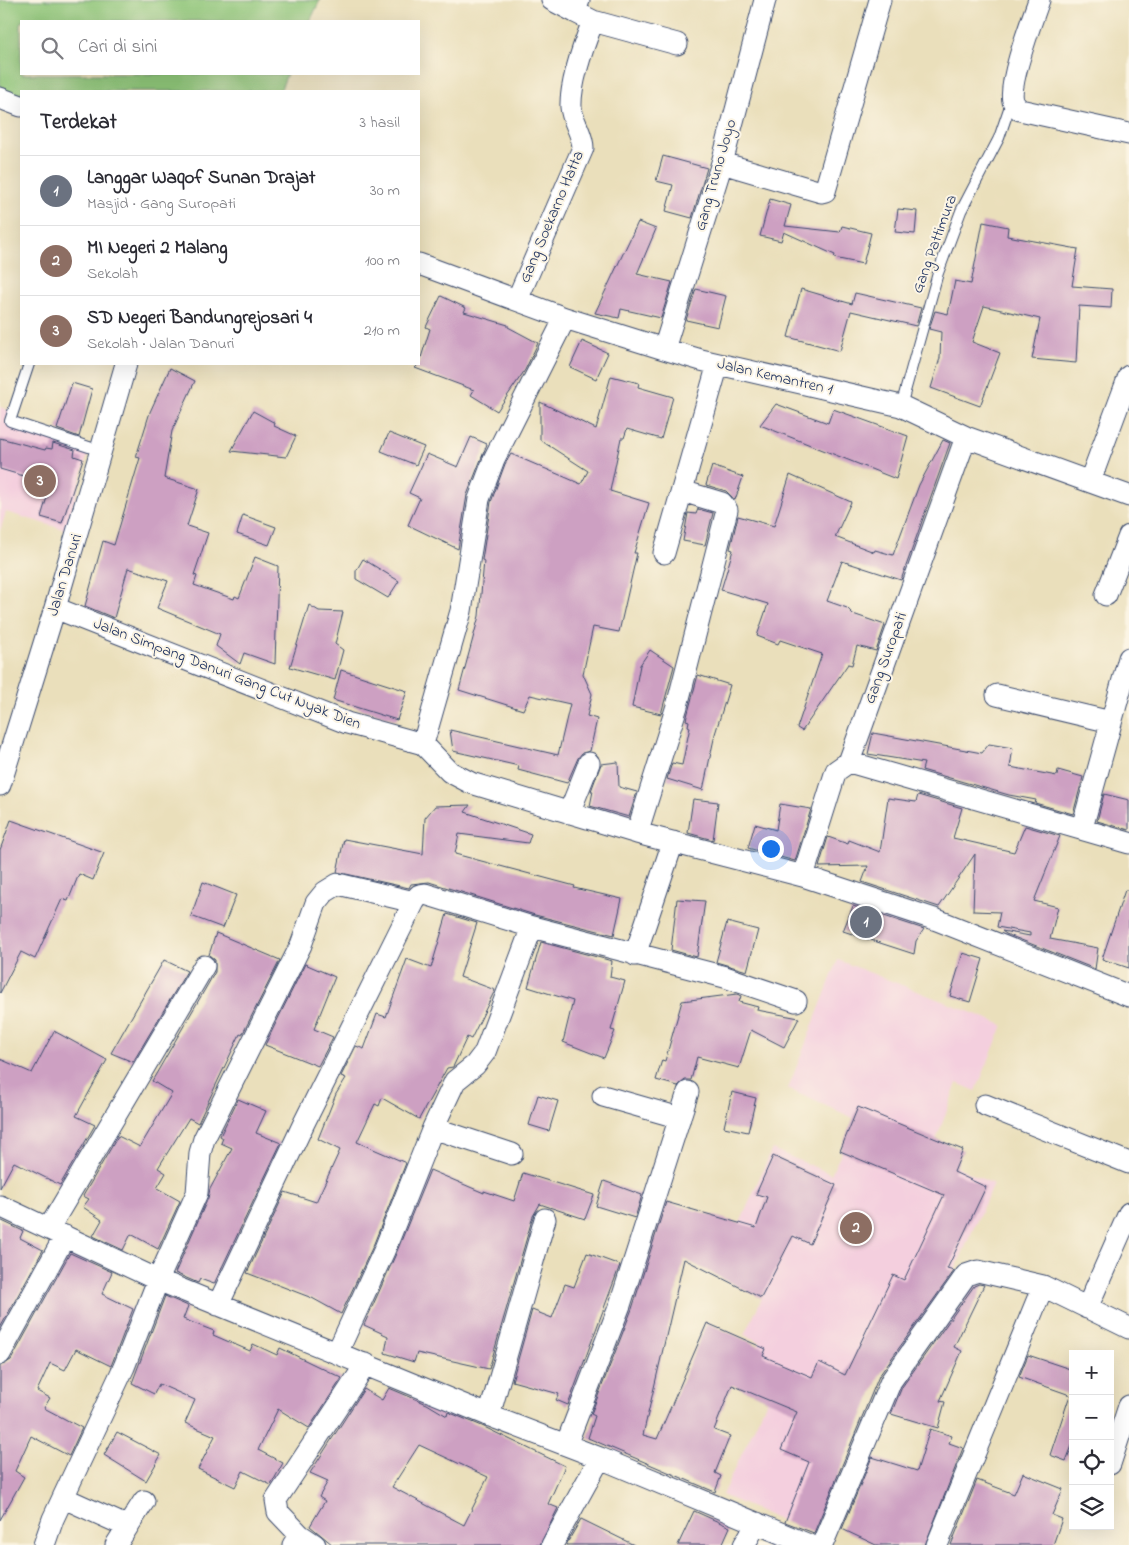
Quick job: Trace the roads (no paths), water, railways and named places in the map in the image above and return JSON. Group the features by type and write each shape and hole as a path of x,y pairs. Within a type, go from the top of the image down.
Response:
{"street":[{"path":"552,0 676,44"},
{"name":"Gang Truno Joyo","path":"664,349 722,163 764,0"},
{"path":"722,163 821,192 825,191 880,0"},
{"path":"1039,0 1018,67 1012,99 1020,110 1129,134"},
{"name":"Gang Soekarno Hatta","path":"517,300 583,148 583,141 571,108 582,11"},
{"path":"0,98 20,106"},
{"name":"Jalan Kemantren 1","path":"420,264 564,318 664,349 718,364 900,406 966,437 1129,496"},
{"path":"564,318 494,460 479,499 461,611 423,744 450,772 471,784 637,833 803,876 937,920 1129,996"},
{"path":"664,553 718,364"},
{"name":"Jalan Danuri","path":"0,785 8,736 55,608 126,365"},
{"path":"1090,481 1129,376"},
{"name":"Gang Suropati","path":"803,876 836,771 848,762 966,437"},
{"path":"637,833 677,706 727,510 722,503 682,492"},
{"path":"1106,595 1129,536"},
{"name":"Jalan Simpang Danuri Gang Cut Nyak Dien","path":"55,608 347,723 423,744"},
{"path":"1082,828 1129,658"},
{"path":"997,695 1111,722"},
{"path":"848,762 1129,843"},
{"path":"569,813 589,763"},
{"path":"635,955 673,842"},
{"path":"44,1545 53,1519 124,1367 158,1280 197,1193 200,1153 204,1139 301,945 316,903 326,892 338,884 414,902"},
{"path":"218,1305 304,1123 419,895 425,894 635,955 725,977 796,1001"},
{"path":"337,1353 384,1251 433,1128 455,1081 475,1065 485,1052 532,926"},
{"path":"0,1354 57,1232 204,966"},
{"path":"566,1445 620,1305 688,1092"},
{"path":"603,1096 680,1118"},
{"path":"985,1104 1129,1163"},
{"path":"433,1128 512,1154"},
{"path":"0,1207 158,1280 489,1416 600,1458 809,1545"},
{"path":"489,1416 545,1219"},
{"path":"1087,1308 1128,1220"},
{"path":"822,1545 891,1381 966,1275 978,1271 1043,1286 1129,1328"},
{"path":"937,1545 1043,1286"},
{"path":"303,1542 278,1512 276,1500 366,1364"},
{"path":"1114,1452 1129,1406"},
{"path":"552,1545 600,1458"},
{"path":"64,1498 126,1526"},
{"path":"116,1545 126,1526 144,1500"},
{"path":"744,1545 757,1523"}],"lane":[{"name":"Gang Pattimura","path":"900,406 938,273 961,211 999,138 1012,99"},
{"path":"29,365 10,421 101,452"}],"place":[{"name":"SD Negeri Bandungrejosari 4","path":"40,481"},
{"name":"Langgar Waqof Sunan Drajat","path":"866,922"},
{"name":"MI Negeri 2 Malang","path":"856,1228"}]}
